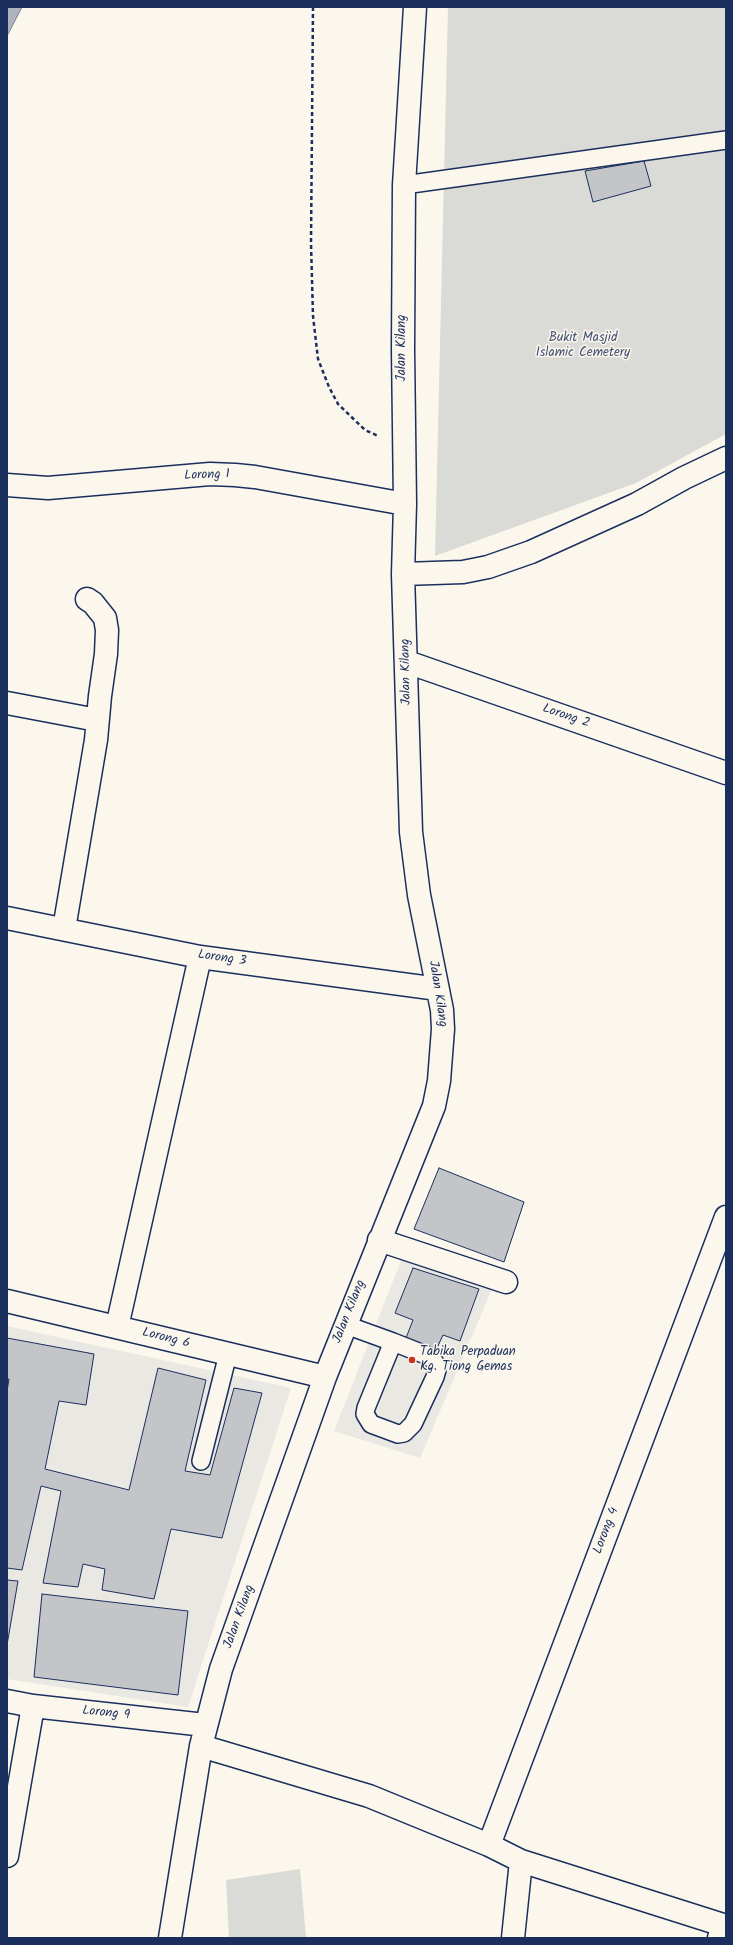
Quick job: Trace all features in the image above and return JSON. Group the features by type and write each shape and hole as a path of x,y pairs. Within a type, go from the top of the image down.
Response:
{"street":[{"name":"Jalan Kilang","path":"170,1938 203,1735 221,1669 325,1377 434,1106 439,1081 443,1029 438,989 419,895 411,832 407,662 403,574 405,504 404,186 415,7"},
{"path":"403,574 463,572 488,567 531,552 637,504 684,478 726,458"},
{"name":"Lorong 1","path":"7,485 48,488 210,474 235,475 255,476 405,504"},
{"path":"64,929 96,740 97,720 106,654 107,630 105,618 87,598"},
{"name":"Lorong 2","path":"407,662 726,773"},
{"path":"7,703 97,720"},
{"name":"Lorong 3","path":"7,918 200,957 438,989"},
{"path":"117,1327 200,957"},
{"name":"Lorong 4","path":"489,1845 726,1218"},
{"path":"379,1240 506,1282"},
{"name":"Lorong 6","path":"7,1301 325,1377"},
{"name":"Lorong 9","path":"7,1701 203,1735 369,1796 489,1845 521,1861 723,1929"},
{"path":"7,1856 33,1706"},
{"path":"513,1938 521,1861"}],"lane":[{"path":"404,186 726,140"},
{"path":"346,1325 393,1342 431,1357 435,1363 437,1370 413,1424 404,1433 398,1434 371,1424 365,1414 366,1408 393,1342"},
{"path":"201,1461 228,1354"}],"path":[{"path":"314,7 311,243 314,316 318,359 329,387 338,404 351,418 365,430 404,447"}],"shaded area":[{"path":"7,7 22,7 7,36"},
{"name":"Tabika Perpaduan Kg. Tiong Gemas","path":"402,1258 492,1289 420,1458 334,1431"},
{"path":"7,1326 291,1388 188,1707 7,1679"}],"green space":[{"name":"Bukit Masjid Islamic Cemetery","path":"448,7 726,7 726,434 636,483 435,556"},
{"path":"300,1869 306,1938 229,1938 226,1880"}],"building":[{"path":"644,161 651,186 593,202 585,171"},
{"path":"439,1168 524,1202 504,1262 414,1229"},
{"path":"413,1268 479,1289 460,1341 443,1335 436,1350 406,1338 413,1320 395,1313"},
{"path":"7,1338 94,1354 86,1405 59,1401 45,1469 129,1490 158,1368 206,1380 185,1471 210,1475 234,1388 262,1393 222,1538 171,1529 154,1599 102,1590 105,1569 83,1564 78,1587 43,1583 61,1491 41,1486 22,1570 7,1568 7,1391 9,1379 7,1379"},
{"path":"7,1580 18,1581 7,1645"},
{"path":"42,1594 188,1611 178,1695 34,1677"}],"place":[{"name":"Tabika Perpaduan Kg. Tiong Gemas","path":"412,1360"}]}
